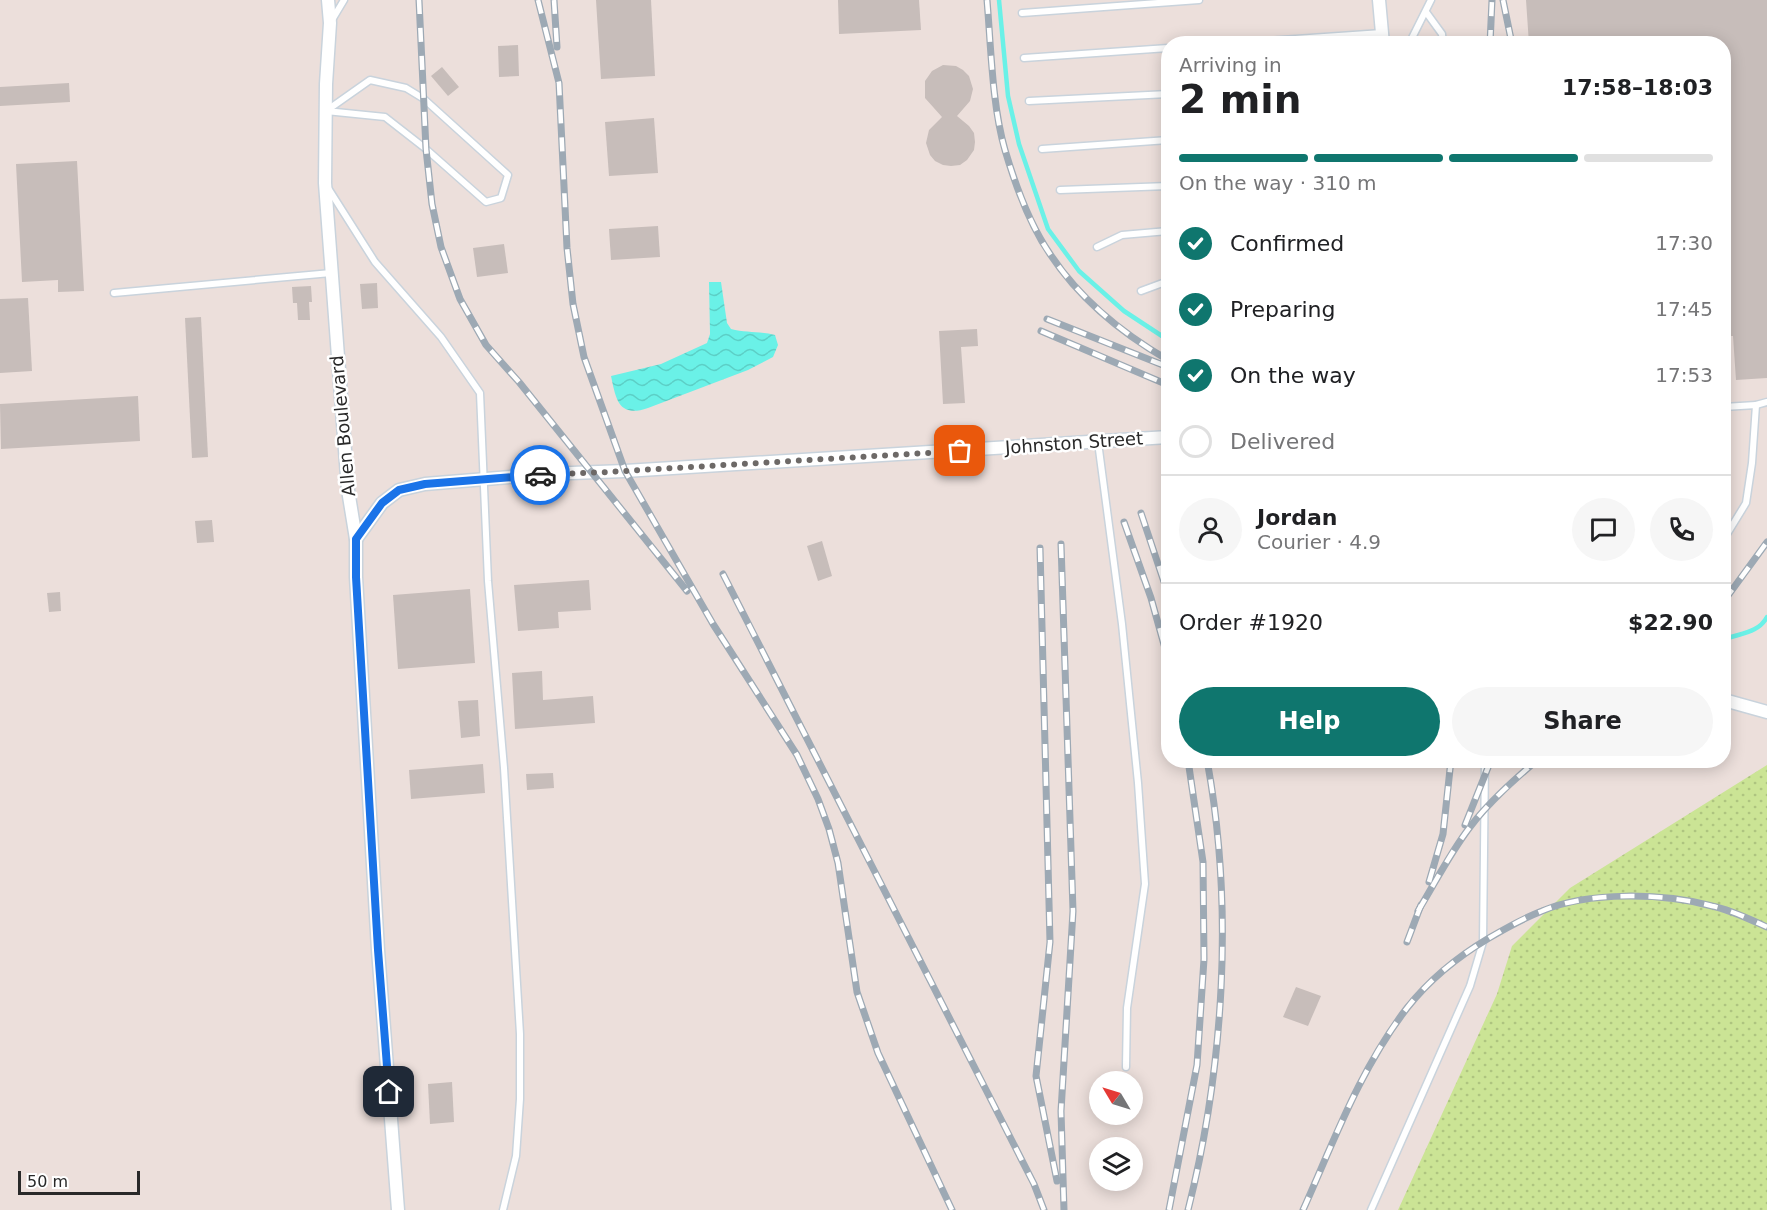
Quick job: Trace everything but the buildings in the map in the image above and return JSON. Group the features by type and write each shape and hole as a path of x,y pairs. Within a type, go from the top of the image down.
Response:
{"street":[{"name":"Allen Boulevard","path":"328,0 330,23 325,183 348,490 356,539 356,577 377,938 398,1210"},
{"path":"1379,0 1383,36"},
{"name":"Johnston Street","path":"356,539 382,503 399,490 425,484 544,474 614,472 1161,438"},
{"path":"1731,702 1767,712"}],"lane":[{"path":"330,23 344,0"},
{"path":"1022,12 1199,0"},
{"path":"1412,36 1431,0"},
{"path":"1426,12 1442,36"},
{"path":"1024,58 1161,48"},
{"path":"370,80 405,88 424,99 508,175 501,198 486,202 426,149 385,117 326,111 370,80"},
{"path":"1029,101 1161,94"},
{"path":"1042,149 1161,140"},
{"path":"325,183 375,262 441,337 480,393 488,581 504,768 520,1034 520,1099 516,1156 503,1210"},
{"path":"1060,190 1161,186"},
{"path":"1097,247 1122,235 1161,232"},
{"path":"114,293 331,273"},
{"path":"1141,291 1161,284"},
{"path":"1731,406 1767,402"},
{"path":"1731,528 1746,503 1752,463 1755,405"},
{"path":"1098,442 1122,624 1138,783 1145,884 1127,1008 1126,1067"},
{"path":"1371,1210 1460,1010 1483,942 1485,768"}],"green space":[{"path":"1767,765 1767,1210 1398,1210 1497,994 1512,946 1570,888"}],"water":[{"path":"709,282 721,282 727,323 731,329 775,335 778,345 773,357 748,370 648,408 631,411 625,409 617,399 611,376 661,364 707,343 710,334"}],"waterway":[{"path":"999,0 1008,96 1019,144 1048,229 1079,271 1124,311 1161,335"},
{"path":"1731,637 1760,626 1767,617"}],"railway":[{"path":"419,0 426,149 432,204 441,247 460,299 486,345 519,382 687,591"},
{"path":"538,0 559,83 567,248 573,304 584,357 625,471 713,624 797,755 818,799 838,863 857,992 878,1053 952,1210"},
{"path":"554,0 557,47"},
{"path":"987,0 993,76 1001,133 1018,190 1036,230 1050,254 1088,300 1119,327 1161,356"},
{"path":"1490,36 1492,0"},
{"path":"1503,0 1510,36"},
{"path":"1047,319 1161,364"},
{"path":"1041,331 1161,382"},
{"path":"1141,513 1161,573"},
{"path":"1124,522 1161,634"},
{"path":"1731,591 1767,542"},
{"path":"1061,544 1073,911 1061,1111 1064,1210"},
{"path":"1040,548 1050,942 1036,1076 1057,1181"},
{"path":"723,574 1034,1184 1044,1210"},
{"path":"1169,1210 1197,1065 1204,959 1203,862 1189,768"},
{"path":"1188,1210 1210,1100 1221,986 1220,872 1208,768"},
{"path":"1429,882 1443,834 1450,768"},
{"path":"1465,825 1488,768"},
{"path":"1418,911 1470,827 1493,800 1528,768"},
{"path":"1303,1210 1349,1106 1390,1031 1416,997 1435,978 1489,938 1542,911 1561,905 1582,900 1626,896 1671,898 1693,902 1726,910 1767,927"},
{"path":"1407,942 1421,905"}],"way so far":[{"path":"540,475 960,451"}],"route":[{"path":"389,1092 378,950 356,577 356,539 382,503 399,490 425,484 540,475"}]}
